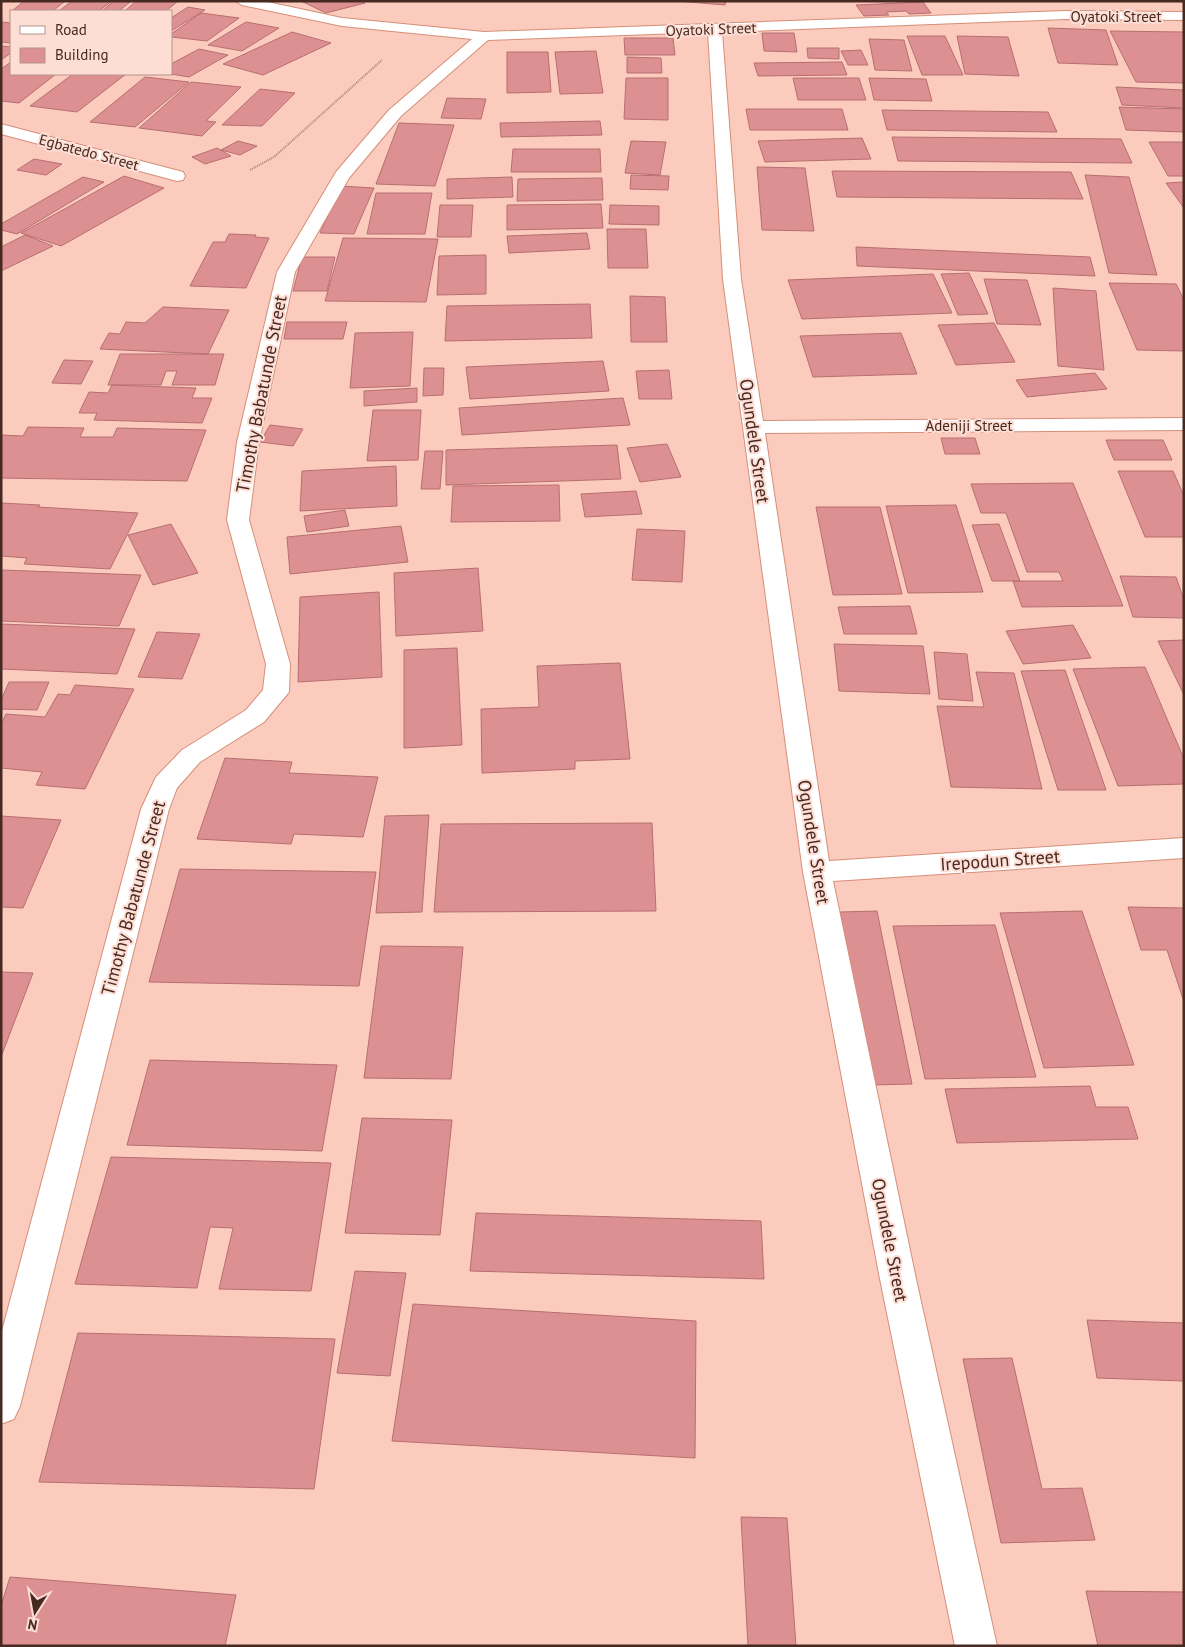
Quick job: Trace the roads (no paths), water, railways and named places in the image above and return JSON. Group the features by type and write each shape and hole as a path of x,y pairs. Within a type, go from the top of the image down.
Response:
{"street":[{"name":"Oyatoki Street","path":"242,1 342,22 474,35 715,29 1066,15 1184,16"},
{"path":"1059,1 1066,15"},
{"name":"Ogundele Street","path":"715,29 732,279 817,872 896,1269 976,1646"},
{"name":"Timothy Babatunde Street","path":"1,1406 155,808 165,784 191,756 255,716 276,692 278,664 238,520 248,442 286,272 342,176 395,113 474,35"},
{"name":"Egbatedo Street","path":"1,129 177,176"},
{"name":"Adeniji Street","path":"753,427 1184,424"},
{"name":"Irepodun Street","path":"817,872 1184,848"}]}
